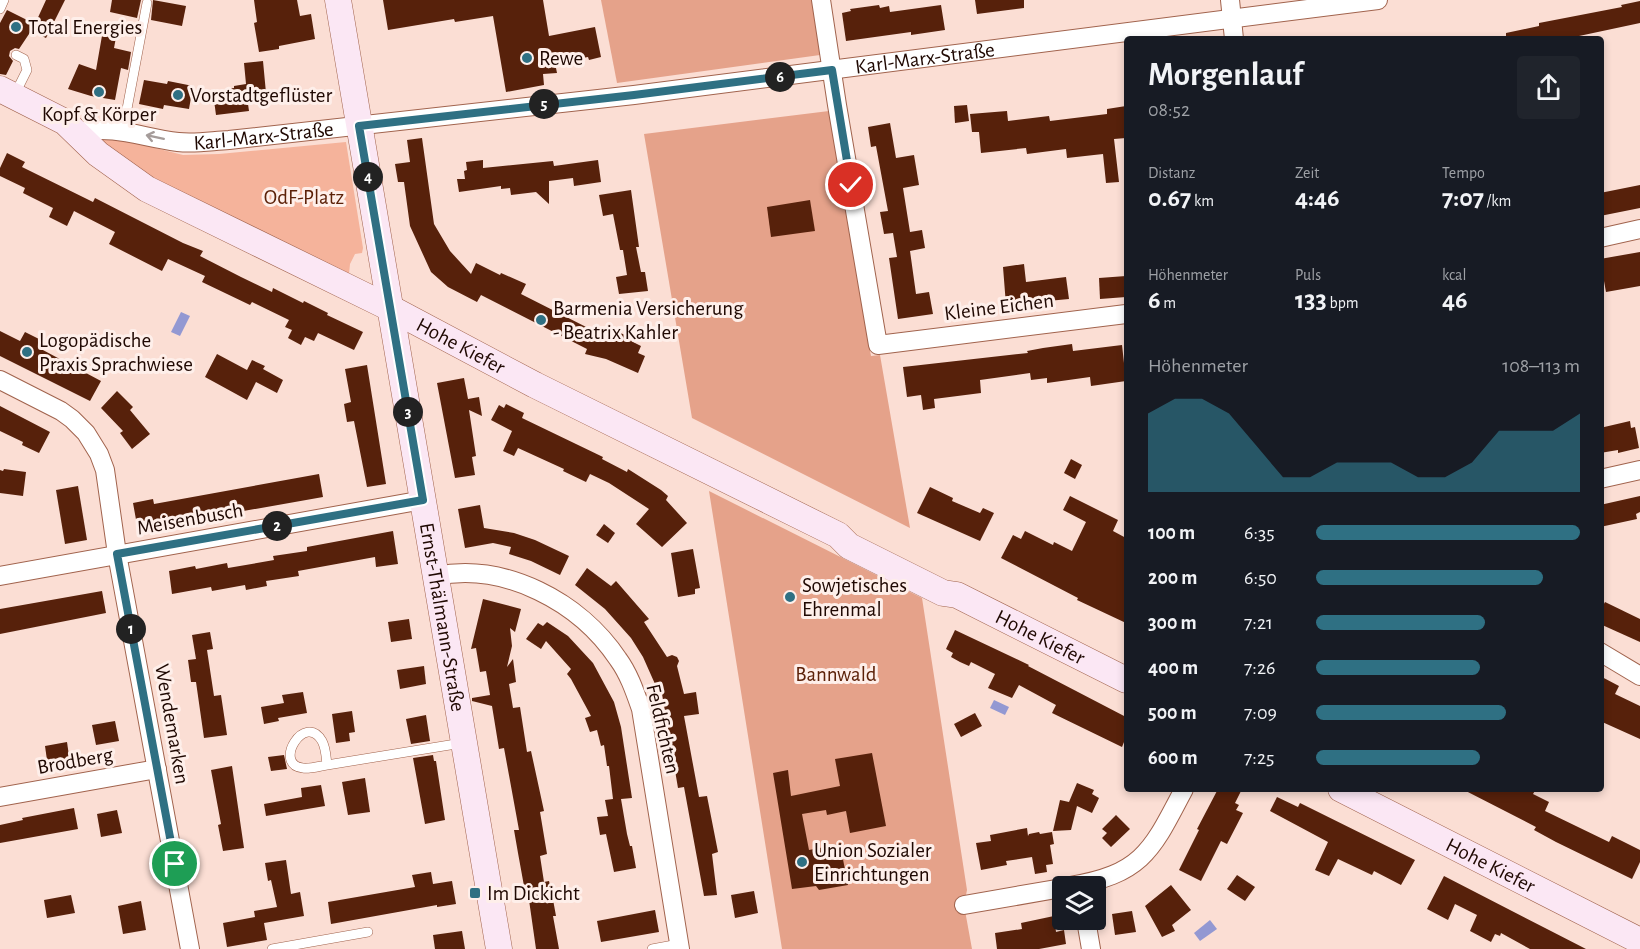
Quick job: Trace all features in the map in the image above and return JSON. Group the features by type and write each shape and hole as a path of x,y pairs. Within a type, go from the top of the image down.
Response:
{"street":[{"name":"Ernst-Thälmann-Straße","path":"338,0 499,949"},
{"path":"821,0 832,70"},
{"path":"1230,0 1234,36"},
{"name":"Karl-Marx-Straße","path":"71,127 123,130 194,143 634,95 1378,0"},
{"name":"Kleine Eichen","path":"832,70 878,345 1124,314"},
{"path":"7,92 71,127"},
{"name":"Hohe Kiefer","path":"71,127 98,154 147,189 390,308 536,385 838,535 852,536 946,584 957,595 1124,679"},
{"path":"1604,237 1640,229"},
{"name":"Wendemarken","path":"0,380 61,411 86,433 99,454 105,470 117,554 190,949"},
{"path":"1604,478 1640,470"},
{"name":"Meisenbusch","path":"0,576 423,500"},
{"name":"Feldfichten","path":"436,576 461,572 492,576 510,579 545,594 593,628 619,661 629,678 641,710 680,947"},
{"path":"1604,654 1640,676"},
{"name":"Brodberg","path":"0,797 157,769"},
{"path":"1106,877 1131,867 1159,837 1182,792"},
{"name":"Hohe Kiefer","path":"1347,792 1640,941"},
{"path":"964,905 1052,890"},
{"path":"1088,930 1091,949"}],"lane":[{"path":"0,9 4,0"},
{"path":"123,130 147,3"},
{"path":"7,92 27,70 24,59 16,55"},
{"path":"327,765 320,738 309,733 294,740 290,751 291,757 302,768 327,765 464,743"},
{"path":"272,949 368,932"},
{"path":"652,949 680,947"}],"green space":[{"path":"601,0 812,0 820,55 617,83"},
{"path":"829,111 871,356 880,355 910,528 692,418 644,134"},
{"name":"OdF-Platz","path":"100,134 183,155 219,154 346,142 362,253 355,254 350,264 349,274 153,179 123,159 98,137"},
{"name":"Bannwald","path":"709,491 922,598 967,890 964,905 972,949 782,949"}],"water":[{"path":"181,312 190,316 180,336 171,332"},
{"path":"994,700 1009,707 1005,715 990,708"},
{"path":"1210,920 1217,929 1200,941 1194,933"}],"building":[{"path":"46,0 65,0 46,38 31,31 19,49 15,48 10,51 9,56 13,61 6,75 0,74 0,23 7,10 35,24"},
{"path":"112,0 141,0 137,18 110,12"},
{"path":"153,0 186,6 182,26 151,20"},
{"path":"254,0 297,0 300,16 311,14 315,39 259,52 254,23 257,22"},
{"name":"Rewe","path":"383,0 543,0 549,36 595,27 601,57 555,63 557,73 543,74 544,85 506,92 493,16 455,22 454,19 388,30"},
{"path":"975,0 1024,0 1024,8 977,14"},
{"path":"1640,1 1640,23 1579,36 1506,36 1506,33 1539,26 1539,23 1622,7 1621,5"},
{"path":"879,5 880,8 889,6 890,12 941,5 945,30 846,41 842,13 851,11 850,9"},
{"path":"103,30 117,32 114,48 131,52 128,70 121,68 115,100 68,89 79,64 96,70"},
{"path":"263,61 266,93 258,94 259,103 248,104 249,111 216,115 213,93 227,92 227,89 234,88 234,86 246,84 244,63"},
{"path":"144,80 167,84 168,81 193,86 189,109 164,105 163,109 139,104"},
{"path":"967,105 969,121 955,123 954,106"},
{"path":"1124,106 1124,138 1114,139 1119,182 1106,183 1103,154 1067,158 1066,149 1027,154 1026,148 981,153 979,132 972,132 970,114 1007,111 1008,121 1049,116 1050,121 1107,114 1107,109"},
{"path":"890,123 896,158 914,155 919,185 903,188 910,232 922,230 925,248 910,251 916,294 929,292 933,314 898,319 889,258 897,257 893,233 884,234 880,212 888,211 876,146 871,147 868,127"},
{"path":"422,138 434,224 450,251 471,274 476,263 526,284 521,294 596,332 614,339 618,332 632,338 631,341 641,346 638,353 645,356 638,373 606,359 585,354 587,349 481,295 477,302 448,287 431,272 410,226 404,182 398,182 395,164 410,162 407,140"},
{"path":"7,153 25,162 22,167 93,202 95,198 203,251 200,256 241,277 272,292 273,288 303,303 304,301 363,332 354,350 318,333 314,341 305,337 301,345 288,338 292,330 285,327 289,320 252,302 250,305 202,282 205,276 168,259 162,271 109,244 115,232 74,211 67,226 49,217 53,208 23,193 25,188 0,176 0,168"},
{"path":"483,160 483,168 553,161 554,166 598,160 601,182 574,186 573,178 549,181 549,204 536,192 511,195 510,188 501,189 501,186 459,192 457,179 465,179 466,162"},
{"path":"1640,185 1640,208 1604,215 1604,192"},
{"path":"631,190 639,247 636,247 641,272 645,272 648,291 619,294 616,277 627,275 623,250 620,250 613,214 603,216 599,195"},
{"path":"810,200 815,231 771,237 767,207"},
{"path":"1640,252 1640,286 1606,292 1604,258"},
{"path":"1024,264 1026,282 1066,277 1069,299 1006,305 1003,267"},
{"path":"1124,276 1124,297 1100,299 1099,278"},
{"path":"0,331 20,341 25,332 45,342 41,349 101,381 90,401 0,356"},
{"path":"1072,344 1073,351 1122,345 1124,381 1091,386 1090,377 1047,383 1047,378 1031,380 1030,373 980,380 981,393 934,399 935,408 923,410 921,395 907,397 903,367 1028,353 1027,351"},
{"path":"217,354 247,370 252,360 265,366 263,369 283,380 277,393 256,382 247,400 205,377"},
{"path":"367,365 386,484 367,487 354,421 347,422 344,404 351,402 345,369"},
{"path":"464,378 468,399 479,397 482,416 469,410 476,456 472,457 475,475 455,478 437,383"},
{"path":"117,391 133,407 130,410 150,434 132,449 120,433 123,431 101,408"},
{"path":"506,404 524,413 522,418 603,457 602,459 627,472 628,469 661,490 668,496 666,500 687,523 662,547 636,524 649,509 609,483 590,474 586,482 518,448 514,456 503,451 512,431 491,420 499,405 504,408"},
{"path":"0,406 50,432 39,453 0,431"},
{"path":"1630,421 1631,428 1635,427 1639,448 1618,453 1618,450 1604,452 1604,427"},
{"path":"1071,459 1082,465 1075,479 1064,473"},
{"path":"0,470 26,472 23,496 0,493"},
{"path":"319,474 323,497 170,524 170,520 137,525 133,503 153,499 154,504"},
{"path":"78,486 87,540 65,544 56,490"},
{"path":"930,487 953,498 952,501 980,513 983,508 994,513 980,541 917,513"},
{"path":"1070,496 1118,520 1113,531 1124,537 1124,622 1077,600 1078,598 1001,558 1013,535 1021,539 1025,531 1053,545 1054,542 1072,551 1086,522 1063,510"},
{"path":"1640,496 1640,512 1636,514 1637,519 1604,526 1604,504"},
{"path":"480,505 484,528 514,533 569,556 560,575 531,561 509,554 511,547 493,543 465,548 458,509"},
{"path":"604,524 615,533 608,543 596,535"},
{"path":"393,531 398,564 376,567 375,557 298,571 299,576 266,581 267,586 246,590 245,585 212,591 211,587 172,594 169,571 227,563 228,568 274,560 273,556 307,551 307,547"},
{"path":"693,549 700,588 695,589 695,594 678,597 671,553"},
{"path":"587,568 611,586 616,581 649,619 644,622 667,657 672,655 677,657 684,694 696,692 699,714 684,716 699,797 707,796 718,852 712,854 717,895 704,896 684,787 678,788 660,682 655,684 643,657 631,638 605,609 575,585"},
{"path":"102,591 106,613 0,634 0,609"},
{"path":"483,599 521,609 515,632 510,628 512,646 507,667 513,659 516,682 509,684 513,708 520,707 527,752 531,751 544,811 540,812 547,854 540,856 544,882 549,881 552,894 559,949 536,949 527,886 524,886 514,830 519,830 504,748 499,749 492,706 472,701 472,698 490,695 486,671 480,672 476,648 471,649"},
{"path":"1605,602 1640,619 1640,642 1604,626"},
{"path":"409,619 412,639 391,642 388,622"},
{"path":"547,622 568,636 593,663 614,702 621,727 632,798 621,799 636,868 614,872 606,834 600,835 597,817 608,816 605,800 613,799 609,766 607,766 604,745 601,746 597,730 590,732 585,718 591,716 567,674 571,669 546,641 541,649 526,639 538,623 543,626"},
{"path":"955,630 1029,665 1124,716 1122,747 1052,713 1056,705 1019,685 1012,698 988,688 995,674 971,662 969,666 960,662 951,657 953,653 946,649"},
{"path":"210,632 213,649 207,650 214,696 221,695 227,735 204,738 196,682 191,682 188,660 196,659 192,635"},
{"path":"424,666 426,684 400,689 397,670"},
{"path":"1604,678 1619,686 1615,694 1640,706 1640,739 1604,723"},
{"path":"303,692 307,713 278,718 279,721 264,724 261,707 284,703 282,695"},
{"path":"352,711 355,732 349,733 350,741 336,743 332,714"},
{"path":"975,713 982,726 961,737 954,724"},
{"path":"426,715 430,741 411,744 406,719"},
{"path":"115,721 119,741 96,745 92,725"},
{"path":"67,742 70,763 48,767 45,746"},
{"path":"872,753 886,826 850,833 846,811 827,815 826,810 802,814 809,850 840,844 848,885 819,890 816,886 792,889 773,773 788,770 791,796 840,786 835,759"},
{"path":"284,755 287,769 271,771 268,757"},
{"path":"433,755 436,761 445,820 425,824 413,758"},
{"path":"232,766 244,848 223,851 218,825 221,824 211,770"},
{"path":"365,778 370,812 348,815 342,782"},
{"path":"1077,783 1094,790 1092,794 1099,798 1092,813 1077,806 1071,830 1053,831 1060,800 1069,802"},
{"path":"321,785 325,806 266,816 264,804 302,797 301,788"},
{"path":"1216,792 1240,792 1235,803 1239,805 1236,810 1243,813 1227,844 1221,841 1201,881 1179,870 1199,830 1197,829"},
{"path":"1468,792 1534,792 1533,794 1549,802 1545,811 1609,842 1612,836 1640,850 1640,862 1632,879 1556,842 1534,830 1536,827"},
{"path":"1277,797 1298,807 1300,803 1415,860 1401,885 1374,871 1372,875 1338,859 1329,876 1315,870 1328,842 1270,811"},
{"path":"74,808 78,829 0,843 0,825 23,820 22,818"},
{"path":"117,810 122,833 101,837 97,814"},
{"path":"1116,815 1130,829 1111,847 1102,838 1107,833 1102,829"},
{"path":"1027,828 1028,836 1039,832 1040,834 1052,832 1054,844 1050,845 1053,864 1046,865 1047,872 1035,874 1032,857 1006,861 1007,865 981,870 976,843 991,841 990,835"},
{"path":"286,860 291,894 300,892 304,916 264,923 267,940 227,947 223,923 255,917 254,911 277,907 271,880 268,881 265,863"},
{"path":"431,872 433,884 452,881 456,904 437,907 437,905 331,924 328,902 415,887 412,875"},
{"path":"1237,875 1255,887 1245,901 1227,889"},
{"path":"1444,876 1586,949 1530,949 1501,933 1500,936 1495,934 1491,942 1470,931 1477,915 1455,904 1448,920 1427,909"},
{"path":"1171,885 1191,910 1172,925 1175,931 1162,937 1145,906"},
{"path":"754,891 758,913 735,918 731,895"},
{"path":"71,895 75,913 47,918 44,900"},
{"path":"141,901 146,930 123,934 118,906"},
{"path":"655,910 659,932 601,942 597,921"},
{"path":"1132,911 1136,932 1115,935 1112,914"},
{"path":"1052,916 1052,930 1056,932 1064,930 1066,944 1039,949 997,949 995,933 1022,929 1021,923"},
{"path":"462,931 465,949 435,949 433,935"}],"place":[{"name":"Total Energies","path":"16,27"},
{"name":"Rewe","path":"527,58"},
{"name":"Kopf & Körper","path":"99,92"},
{"name":"Vorstadtgeflüster","path":"178,95"},
{"name":"Barmenia Versicherung - Beatrix Kahler","path":"541,320"},
{"name":"Logopädische Praxis Sprachwiese","path":"27,352"},
{"name":"Sowjetisches Ehrenmal","path":"790,597"},
{"name":"Union Sozialer Einrichtungen","path":"802,862"},
{"name":"Im Dickicht","path":"475,893"}],"route":[{"path":"175,864 117,554 423,500 359,126 832,70 851,185"}]}
